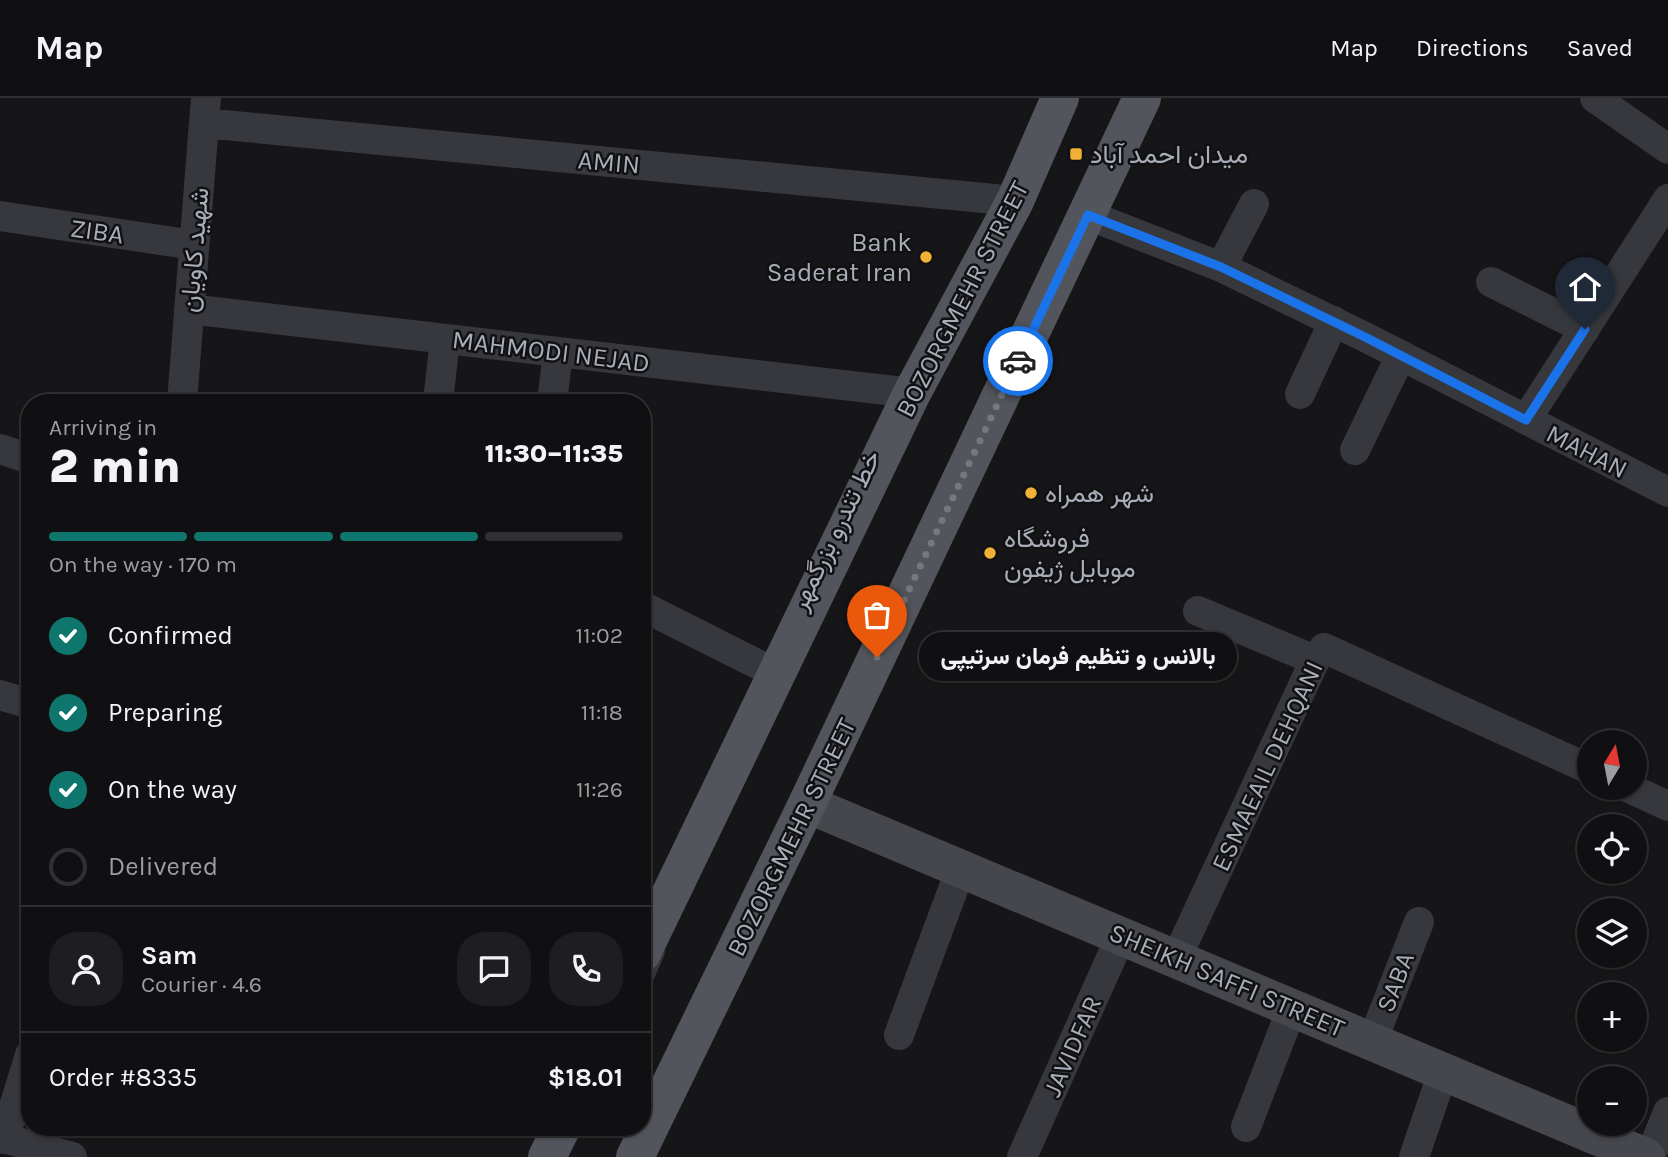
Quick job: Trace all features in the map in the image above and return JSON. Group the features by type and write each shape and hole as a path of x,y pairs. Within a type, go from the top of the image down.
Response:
{"main road":[{"name":"BOZORGMEHR STREET","path":"653,901 777,674 912,393 1015,201 1060,98"},
{"name":"BOZORGMEHR STREET","path":"651,1124 807,804 1142,98"},
{"path":"547,1157 558,1136"},
{"name":"BOZORGMEHR STREET","path":"635,1157 645,1136"}],"street":[{"path":"1595,98 1668,149"},
{"name":"AMIN","path":"205,111 1015,201"},
{"name":"شهید کاویان","path":"182,394 205,111"},
{"path":"1221,267 1254,205"},
{"path":"1526,420 1665,211"},
{"name":"MAHAN","path":"1088,215 1221,267 1334,321 1668,492"},
{"name":"ZIBA","path":"0,216 194,245"},
{"path":"1491,282 1585,329"},
{"name":"MAHMODI NEJAD","path":"189,309 912,393"},
{"path":"1300,394 1334,321"},
{"path":"439,394 445,339"},
{"path":"553,394 558,352"},
{"path":"1355,450 1401,355"},
{"path":"0,449 21,455"},
{"path":"651,611 777,674"},
{"path":"1198,611 1315,660"},
{"name":"ESMAEAIL DEHQANI","path":"1176,959 1315,660 1324,648 1577,764"},
{"path":"0,695 21,701"},
{"path":"1647,796 1668,806"},
{"name":"SHEIKH SAFFI STREET","path":"807,804 1648,1157"},
{"path":"899,1035 961,868"},
{"name":"SABA","path":"1372,1042 1419,922"},
{"name":"JAVIDFAR","path":"1023,1157 1121,936"},
{"path":"1246,1127 1292,1007"},
{"path":"1413,1157 1443,1072"},
{"path":"21,1082 2,1138 72,1157"},
{"path":"1648,1157 1668,1112"}],"lane":[{"name":"خط تندرو بزرگمهر","path":"651,966 925,398 1026,207 1075,98"},
{"path":"562,1157 572,1136"}],"way so far":[{"path":"877,657 1018,361"}],"place":[{"name":"میدان احمد آباد","path":"1076,154"},
{"name":"Bank Saderat Iran","path":"926,257"},
{"name":"شهر همراه","path":"1031,493"},
{"name":"فروشگاه موبایل ژیفون","path":"990,553"},
{"name":"بالانس و تنظیم فرمان سرتیپی","path":"877,657"}],"route":[{"path":"1018,361 1088,215 1221,267 1526,420 1585,329"}]}
